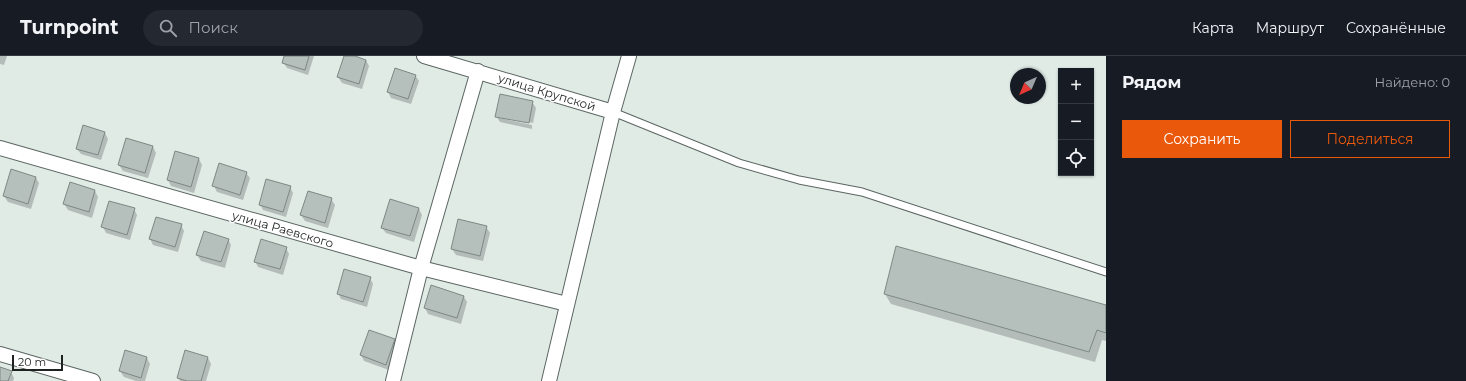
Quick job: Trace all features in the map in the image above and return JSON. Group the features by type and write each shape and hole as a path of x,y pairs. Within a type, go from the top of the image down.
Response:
{"street":[{"name":"улица Крупской","path":"424,56 613,112"},
{"path":"549,381 613,112 629,56"},
{"path":"393,381 421,268 478,71"},
{"name":"улица Раевского","path":"0,148 421,268 567,304"},
{"path":"0,354 92,381"}],"lane":[{"path":"613,112 739,163 799,180 862,192 1106,272"}],"building":[{"path":"284,56 309,56 305,70 282,63"},
{"path":"344,56 355,56 366,60 359,84 337,77"},
{"path":"395,68 416,75 408,99 387,92"},
{"path":"500,94 533,101 529,123 495,117"},
{"path":"83,125 105,132 98,155 76,149"},
{"path":"126,138 153,146 145,173 118,165"},
{"path":"175,151 199,158 191,187 167,180"},
{"path":"219,163 247,172 240,195 212,186"},
{"path":"11,169 36,177 28,204 3,196"},
{"path":"266,179 291,186 283,212 259,205"},
{"path":"70,182 95,190 89,212 63,204"},
{"path":"308,191 332,198 325,223 300,215"},
{"path":"390,199 419,208 410,236 381,228"},
{"path":"109,201 135,208 127,235 101,227"},
{"path":"156,217 182,224 175,247 149,239"},
{"path":"458,219 487,226 480,256 451,249"},
{"path":"204,231 229,239 221,262 196,255"},
{"path":"261,239 287,247 280,269 254,262"},
{"path":"896,246 1106,305 1106,333 1097,330 1089,352 884,294"},
{"path":"344,269 371,277 363,302 337,294"},
{"path":"431,285 464,296 457,318 424,308"},
{"path":"369,330 395,339 386,365 360,355"},
{"path":"125,350 147,357 141,378 119,371"},
{"path":"185,350 208,357 201,381 187,381 177,378"},
{"path":"0,367 12,371 8,381 0,381"}]}
